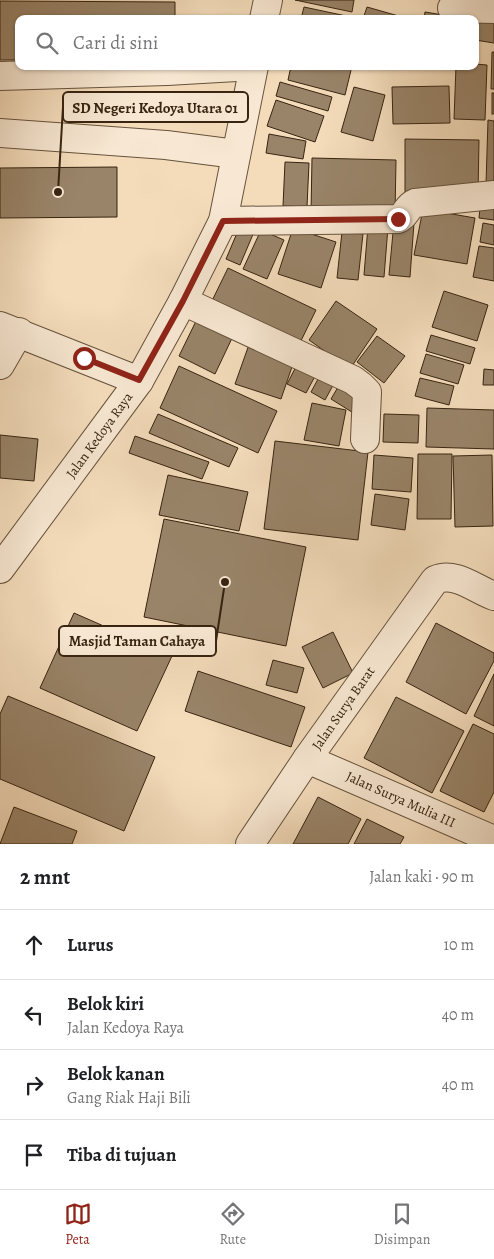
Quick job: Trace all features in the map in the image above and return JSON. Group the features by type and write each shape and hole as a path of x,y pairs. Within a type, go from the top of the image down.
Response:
{"street":[{"path":"265,15 268,0"},
{"path":"452,8 494,9"},
{"path":"0,76 184,70"},
{"name":"Jalan Kedoya Raya","path":"0,569 139,380 183,301 223,221 253,70"},
{"path":"0,133 166,145 236,154"},
{"path":"223,221 398,219 401,218 411,204 494,195"},
{"path":"183,301 353,380 361,386 367,392 365,439"},
{"path":"0,365 10,329 139,380"},
{"name":"Jalan Surya Barat","path":"250,844 307,759 435,580 442,577 454,578 494,596"},
{"name":"Jalan Surya Mulia III","path":"307,759 494,840"}],"building":[{"path":"295,0 354,0 352,12"},
{"path":"0,1 175,2 175,15 15,15 15,60 0,60"},
{"path":"304,7 342,15 302,15"},
{"path":"367,7 395,15 364,15"},
{"path":"425,12 443,15 425,15"},
{"path":"494,13 494,43 479,41 479,18"},
{"path":"492,52 494,52 494,89 491,89"},
{"path":"479,64 487,65 485,120 454,119 456,70 479,70"},
{"path":"290,70 351,70 345,95 288,80"},
{"path":"280,82 332,97 328,111 276,96"},
{"path":"449,86 450,123 393,124 392,87"},
{"path":"354,87 385,95 373,141 341,132"},
{"path":"492,93 494,93 494,114 492,114"},
{"path":"276,100 324,116 315,142 267,126"},
{"path":"488,120 494,121 494,184 486,184"},
{"path":"269,134 306,141 303,159 266,153"},
{"path":"405,139 479,140 478,194 405,193"},
{"path":"312,158 396,160 395,214 311,212"},
{"path":"285,162 309,163 307,207 283,206"},
{"path":"117,167 117,217 0,218 0,168"},
{"path":"481,198 494,199 494,220 479,218"},
{"path":"423,209 475,218 467,264 414,255"},
{"path":"394,222 414,223 410,277 389,275"},
{"path":"483,223 494,225 494,245 480,242"},
{"path":"240,226 254,232 240,265 226,259"},
{"path":"368,226 388,227 384,277 364,275"},
{"path":"293,228 336,242 321,288 278,274"},
{"path":"261,230 284,240 267,279 243,269"},
{"path":"342,232 363,234 358,280 337,278"},
{"path":"479,246 494,248 494,281 473,277"},
{"path":"228,268 316,310 296,351 208,309"},
{"path":"444,291 488,305 477,341 432,327"},
{"path":"336,301 377,329 350,369 309,340"},
{"path":"198,317 234,334 215,374 179,356"},
{"path":"431,335 475,348 470,364 426,351"},
{"path":"377,336 405,356 384,383 357,362"},
{"path":"251,339 296,355 281,399 235,384"},
{"path":"426,354 464,365 458,384 420,373"},
{"path":"301,357 320,367 306,393 287,384"},
{"path":"179,366 277,411 258,453 160,408"},
{"path":"484,369 494,370 494,385 483,385"},
{"path":"323,370 337,378 325,400 311,392"},
{"path":"420,378 454,386 449,405 415,396"},
{"path":"341,382 366,395 355,414 331,399"},
{"path":"312,403 346,410 339,446 304,440"},
{"path":"427,408 494,410 494,449 426,447"},
{"path":"158,414 238,448 229,467 149,433"},
{"path":"384,414 419,415 418,443 383,442"},
{"path":"0,435 38,439 34,481 0,478"},
{"path":"135,436 209,462 202,479 129,453"},
{"path":"275,441 368,452 358,540 264,529"},
{"path":"418,454 452,454 451,519 417,519"},
{"path":"374,455 413,458 411,492 372,489"},
{"path":"492,455 493,526 455,527 453,456"},
{"path":"168,475 248,492 239,531 159,515"},
{"path":"375,494 409,499 405,530 371,525"},
{"path":"164,519 306,547 286,646 144,617"},
{"path":"74,613 172,656 137,731 40,688"},
{"path":"436,623 494,653 494,661 466,714 406,682"},
{"path":"333,632 353,673 323,688 302,647"},
{"path":"273,660 304,668 297,693 266,685"},
{"path":"198,671 305,707 291,747 185,711"},
{"path":"494,674 494,726 474,716"},
{"path":"8,696 155,757 124,831 0,779 0,714"},
{"path":"396,697 464,731 432,793 364,758"},
{"path":"473,724 494,734 494,792 484,812 440,791"},
{"path":"318,797 361,819 348,844 293,844"},
{"path":"14,807 77,831 72,844 0,844"},
{"path":"367,819 404,837 400,844 354,844"}],"place":[{"name":"SD Negeri Kedoya Utara 01","path":"58,192"},
{"name":"Masjid Taman Cahaya","path":"225,582"}],"route":[{"path":"84,358 139,380 183,301 223,221 398,219"}]}
